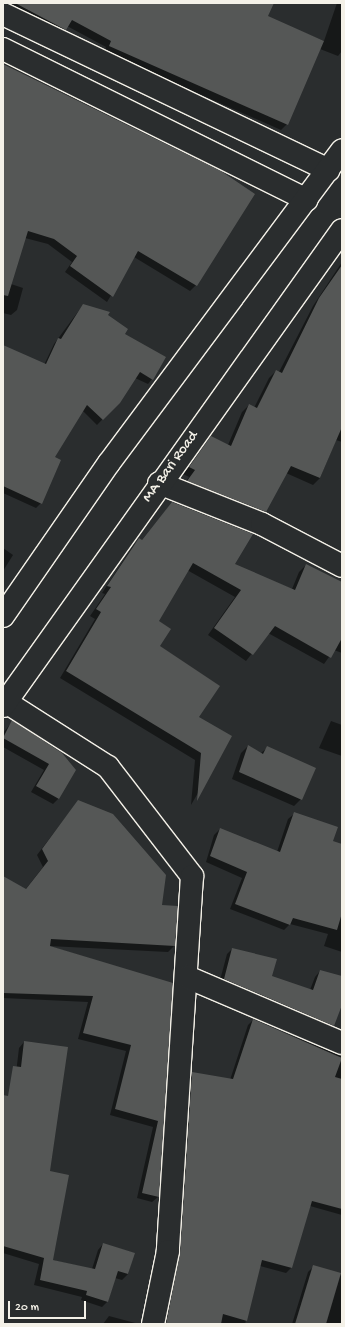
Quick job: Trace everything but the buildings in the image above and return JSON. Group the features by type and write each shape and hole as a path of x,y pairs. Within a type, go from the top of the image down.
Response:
{"street":[{"path":"3,14 328,170"},
{"path":"3,49 307,200"},
{"path":"3,616 109,463 307,200 342,150"},
{"name":"MA Bari Road","path":"4,704 159,483 342,230"},
{"path":"159,483 262,524 342,566"},
{"path":"4,704 108,766 192,876 187,977 168,1251 153,1324"},
{"path":"187,977 342,1043"}]}
